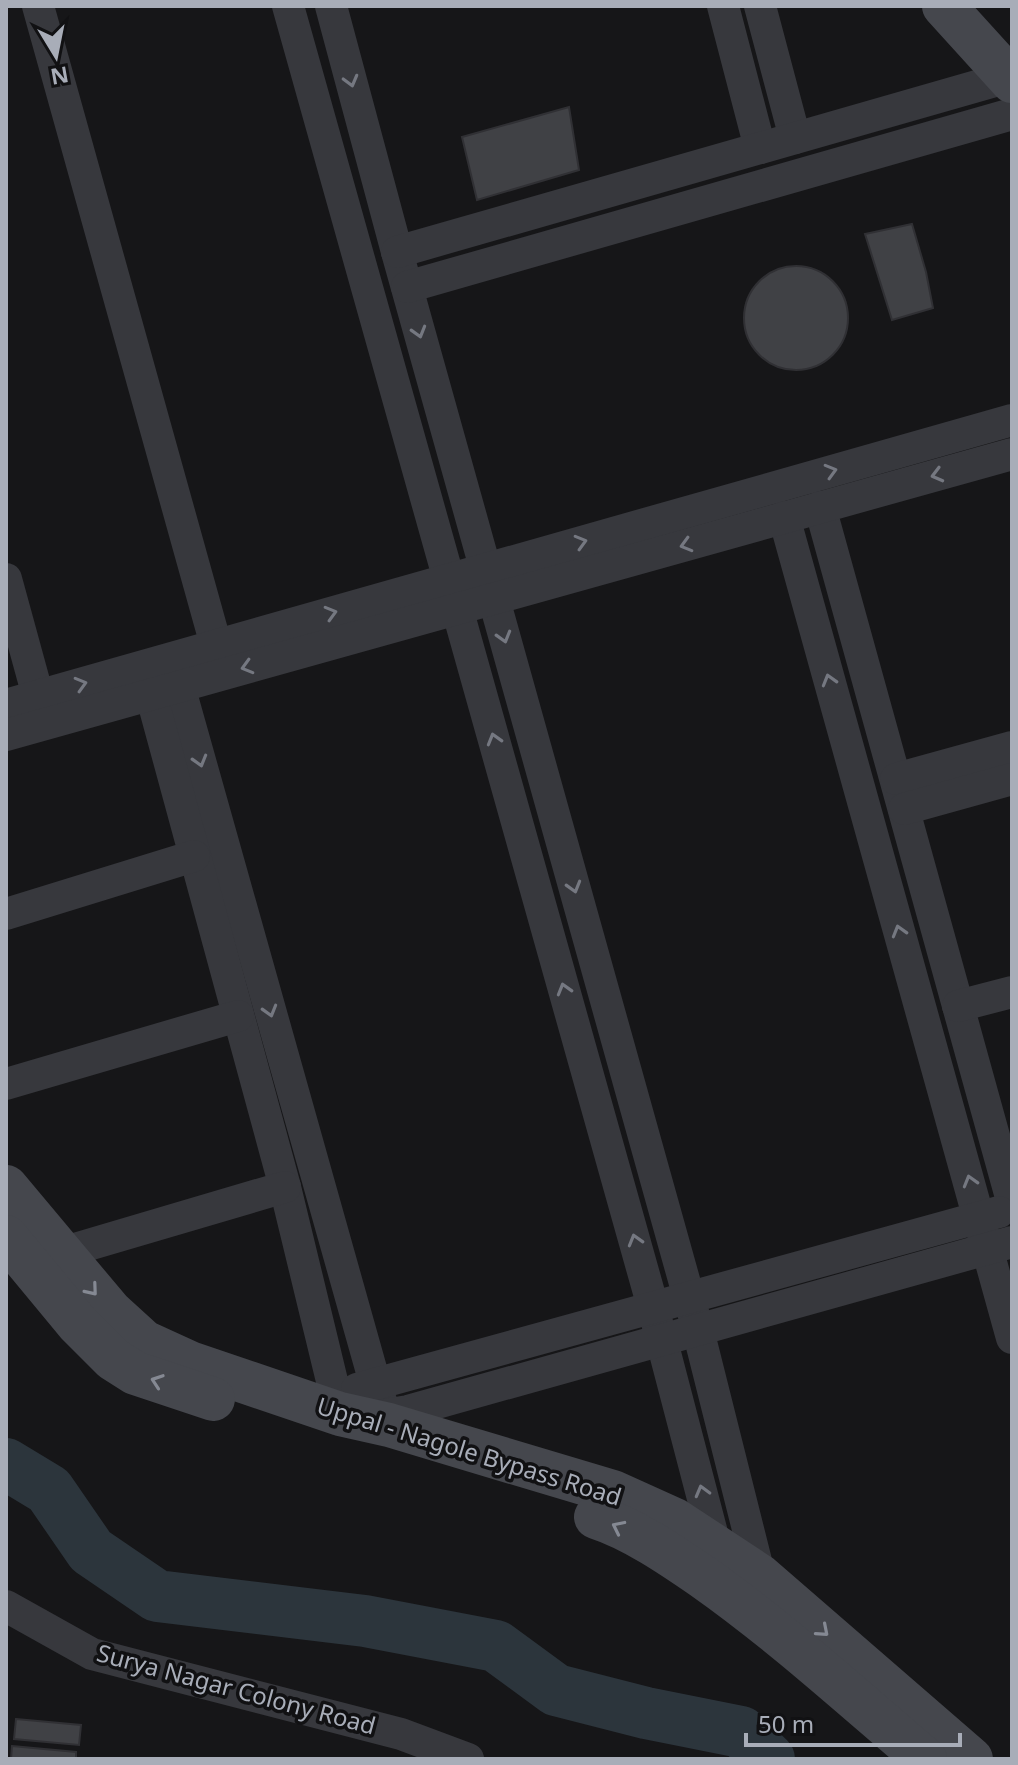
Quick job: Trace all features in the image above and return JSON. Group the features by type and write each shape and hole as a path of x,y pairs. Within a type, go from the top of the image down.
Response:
{"street":[{"path":"38,6 216,645"},
{"path":"288,6 653,1307 717,1548"},
{"path":"331,6 698,1330 744,1585"},
{"path":"723,6 760,148"},
{"path":"760,6 795,138"},
{"path":"944,6 1011,77"},
{"path":"980,6 1011,77"},
{"path":"397,252 1011,77"},
{"path":"407,287 1011,77"},
{"path":"490,584 1012,420"},
{"path":"6,705 216,645 784,517 1012,454"},
{"path":"820,507 1012,1201"},
{"path":"784,517 980,1217 1000,1246 1012,1338"},
{"path":"6,579 38,696"},
{"path":"6,735 165,690 453,594"},
{"path":"165,690 194,856 285,1187 338,1405 375,1383 1012,1209"},
{"path":"165,690 387,1420 408,1411 1000,1246"},
{"path":"900,794 1012,747"},
{"path":"900,794 1012,779"},
{"path":"6,914 194,856"},
{"path":"958,1006 1012,992"},
{"path":"6,1084 238,1016"},
{"name":"Uppal - Nagole Bypass Road","path":"6,1187 110,1311 144,1342 190,1363 338,1405 613,1492 675,1520 717,1548 772,1629 925,1759"},
{"path":"61,1253 285,1187"},
{"name":"Uppal - Nagole Bypass Road","path":"6,1237 78,1324 113,1359 135,1373 602,1519 744,1585 971,1759"},
{"name":"Surya Nagar Colony Road","path":"7,1618 92,1654 401,1734 468,1759"}],"building":[{"path":"569,107 579,170 477,200 462,137"},
{"path":"912,224 933,308 892,320 865,234"},
{"path":"796,266 816,270 833,281 844,298 848,318 844,338 833,355 816,366 796,370 776,366 759,355 748,338 744,318 748,298 759,281 776,270"},
{"path":"16,1719 81,1725 79,1745 14,1739"},
{"path":"12,1746 76,1752 76,1759 11,1759"}],"waterway":[{"path":"6,1464 49,1490 91,1551 157,1596 365,1621 496,1646 556,1690 646,1713 741,1732 769,1759"}]}
